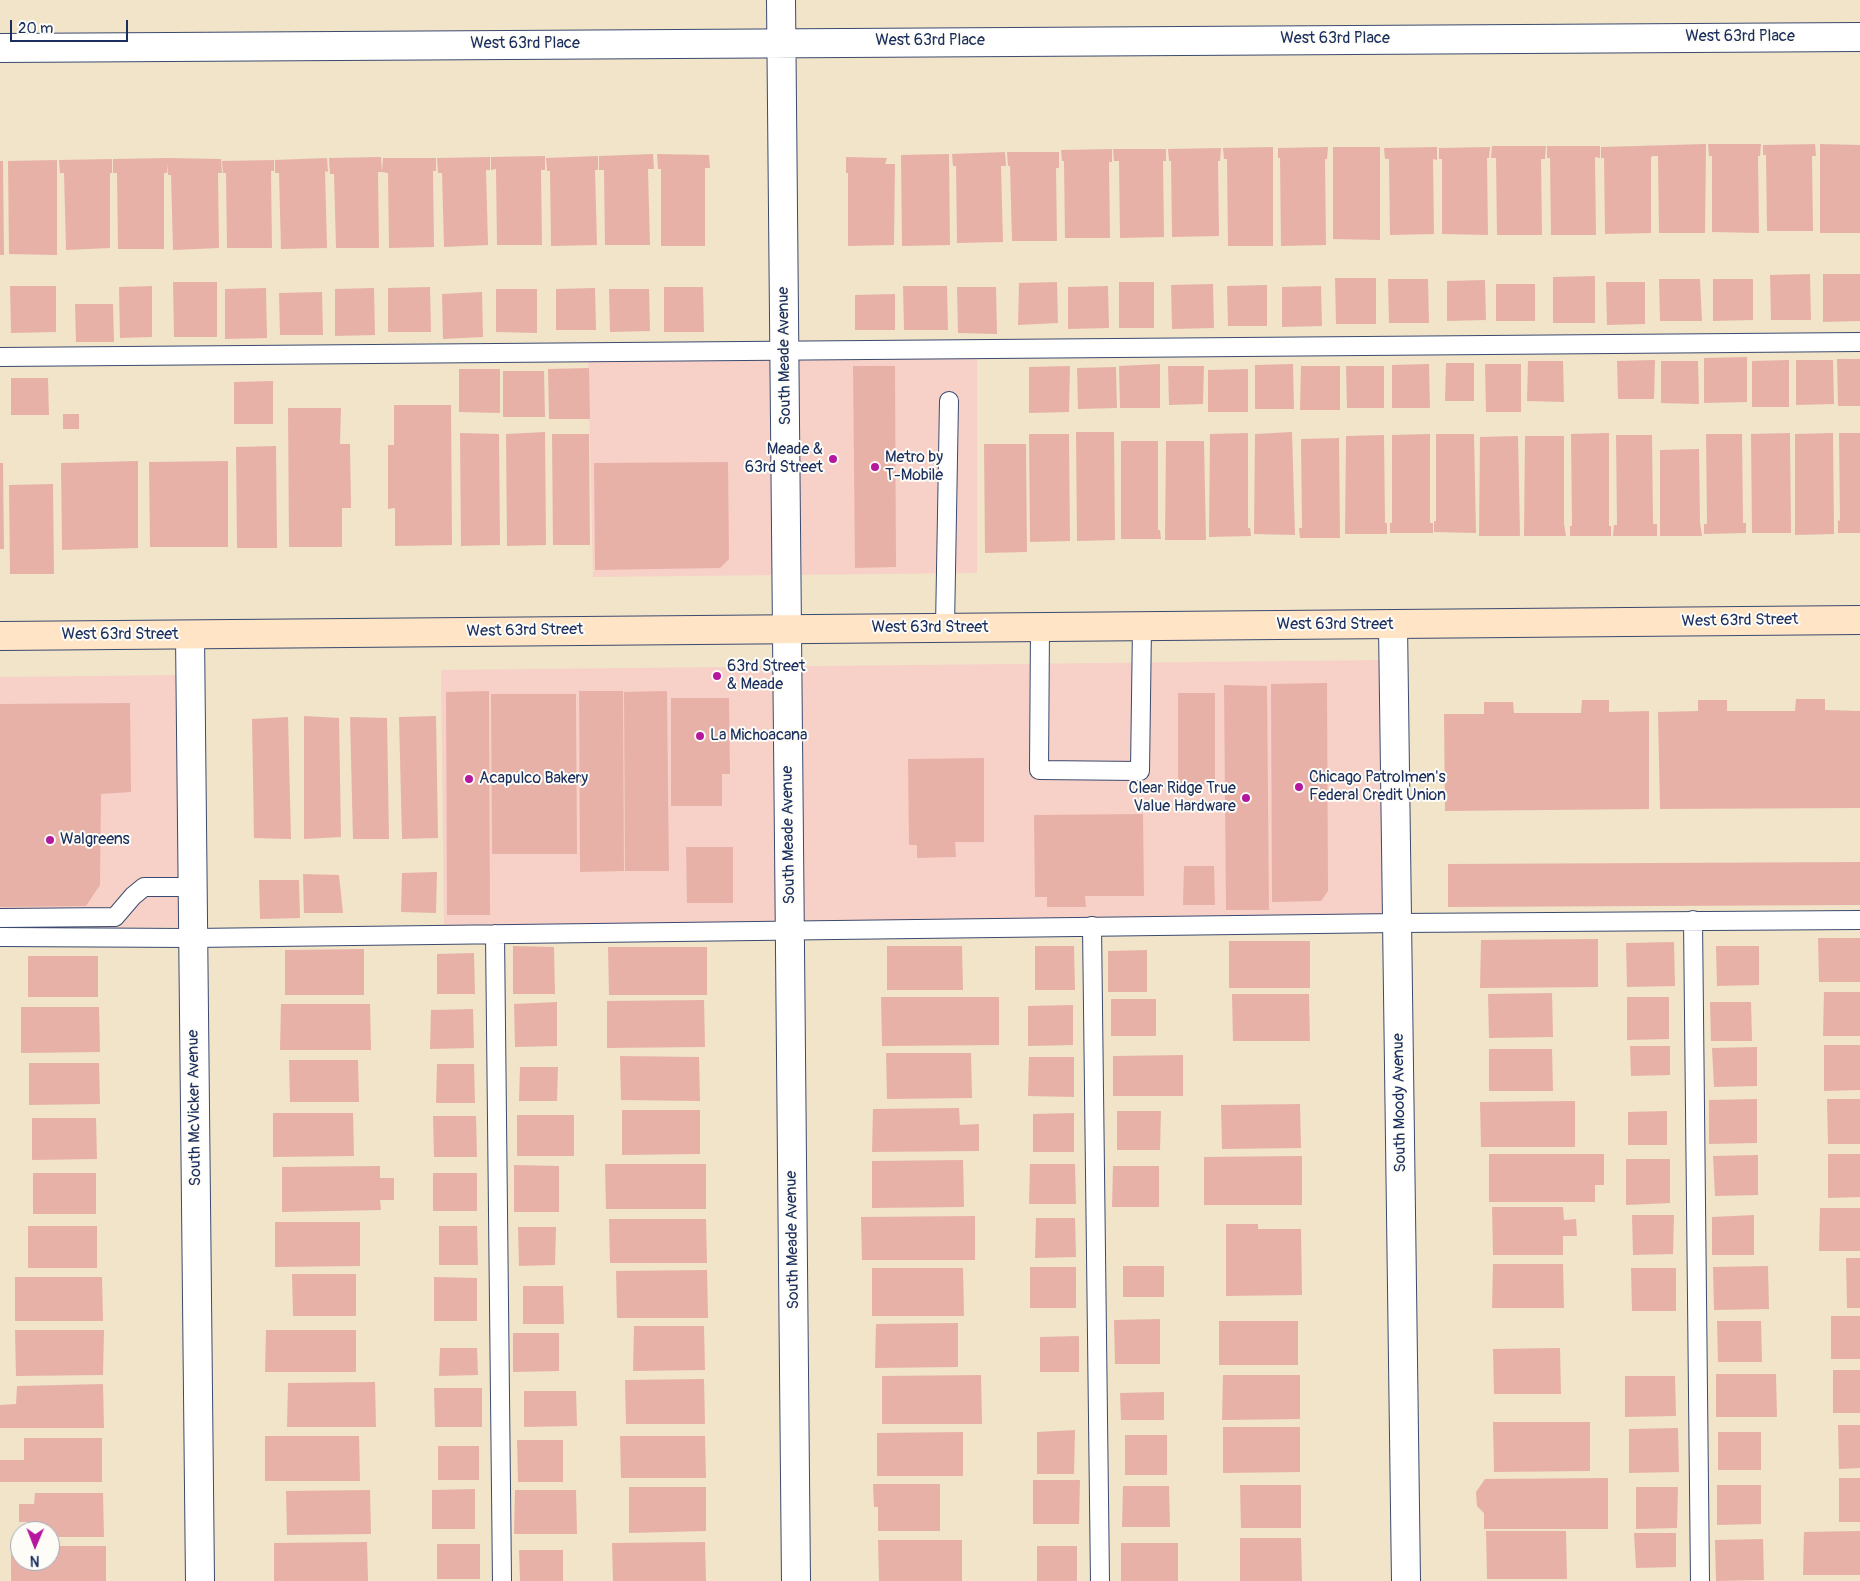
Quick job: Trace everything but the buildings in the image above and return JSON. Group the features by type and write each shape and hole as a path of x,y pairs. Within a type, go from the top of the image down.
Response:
{"main road":[{"name":"West 63rd Street","path":"0,636 1860,620"}],"street":[{"name":"South Meade Avenue","path":"781,0 796,1581"},
{"name":"West 63rd Place","path":"0,48 1860,37"},
{"name":"South Moody Avenue","path":"1393,625 1406,1581"},
{"name":"South McVicker Avenue","path":"190,635 200,1581"}],"lane":[{"path":"0,357 1860,342"},
{"path":"945,628 949,401"},
{"path":"1040,627 1039,770 1140,770 1142,626"},
{"path":"0,918 115,916 144,887 193,887"},
{"path":"1693,920 1700,1581"},
{"path":"0,937 193,938 1398,922 1860,920"},
{"path":"1092,926 1100,1581"},
{"path":"495,934 502,1581"}],"shaded area":[{"path":"977,351 977,573 593,577 588,352"},
{"path":"1386,660 1389,915 444,926 441,670"},
{"path":"182,675 184,927 0,929 0,677"}],"place":[{"name":"Meade & 63rd Street","path":"833,459"},
{"name":"Metro by T-Mobile","path":"875,467"},
{"name":"63rd Street & Meade","path":"717,676"},
{"name":"La Michoacana","path":"700,736"},
{"name":"Acapulco Bakery","path":"469,779"},
{"name":"Chicago Patrolmen's Federal Credit Union","path":"1299,787"},
{"name":"Clear Ridge True Value Hardware","path":"1246,798"},
{"name":"Walgreens","path":"50,840"}]}
